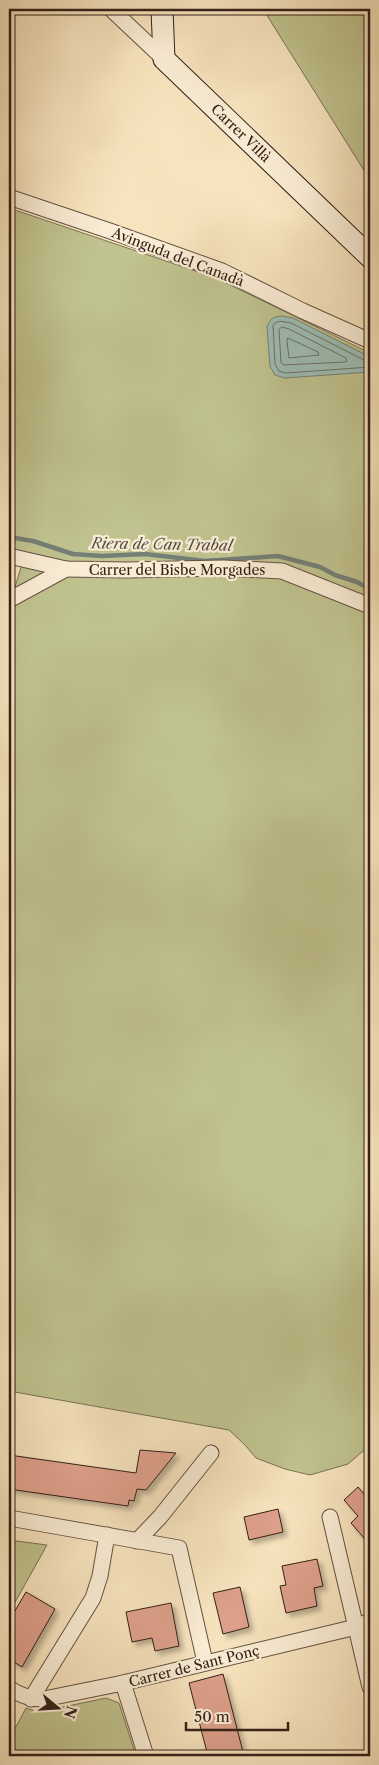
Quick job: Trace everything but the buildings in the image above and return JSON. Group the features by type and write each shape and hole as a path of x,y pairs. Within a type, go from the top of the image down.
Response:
{"street":[{"name":"Carrer Villà","path":"111,9 370,257"},
{"path":"162,9 164,59"},
{"name":"Avinguda del Canadà","path":"9,197 222,271 303,311 370,341"},
{"name":"Carrer del Bisbe Morgades","path":"9,556 66,569 224,568 282,571 370,606"},
{"path":"9,600 66,569"},
{"path":"136,1541 160,1517 211,1453"},
{"path":"330,1517 363,1624 370,1688"},
{"path":"9,1518 178,1548 205,1662"},
{"path":"9,1688 17,1694 31,1699 93,1598 100,1576 107,1535"},
{"name":"Carrer de Sant Ponç","path":"31,1699 44,1699 123,1683 363,1624"},
{"path":"123,1683 146,1756"}],"green space":[{"path":"263,9 370,9 370,180"},
{"path":"9,208 216,278 370,353 370,1445 348,1464 310,1475 285,1469 256,1458 229,1430 9,1391 9,602 25,554 9,549"},
{"path":"9,1540 47,1545 9,1613"},
{"path":"106,1698 119,1703 136,1756 9,1756 9,1740 26,1708 44,1711"}],"water":[{"path":"281,316 293,318 370,357 370,372 285,378 275,375 270,366 267,327 272,319"}],"waterway":[{"name":"Riera de Can Trabal","path":"9,537 33,541 73,554 102,556 145,554 205,561 278,556 320,567 370,589"}]}
